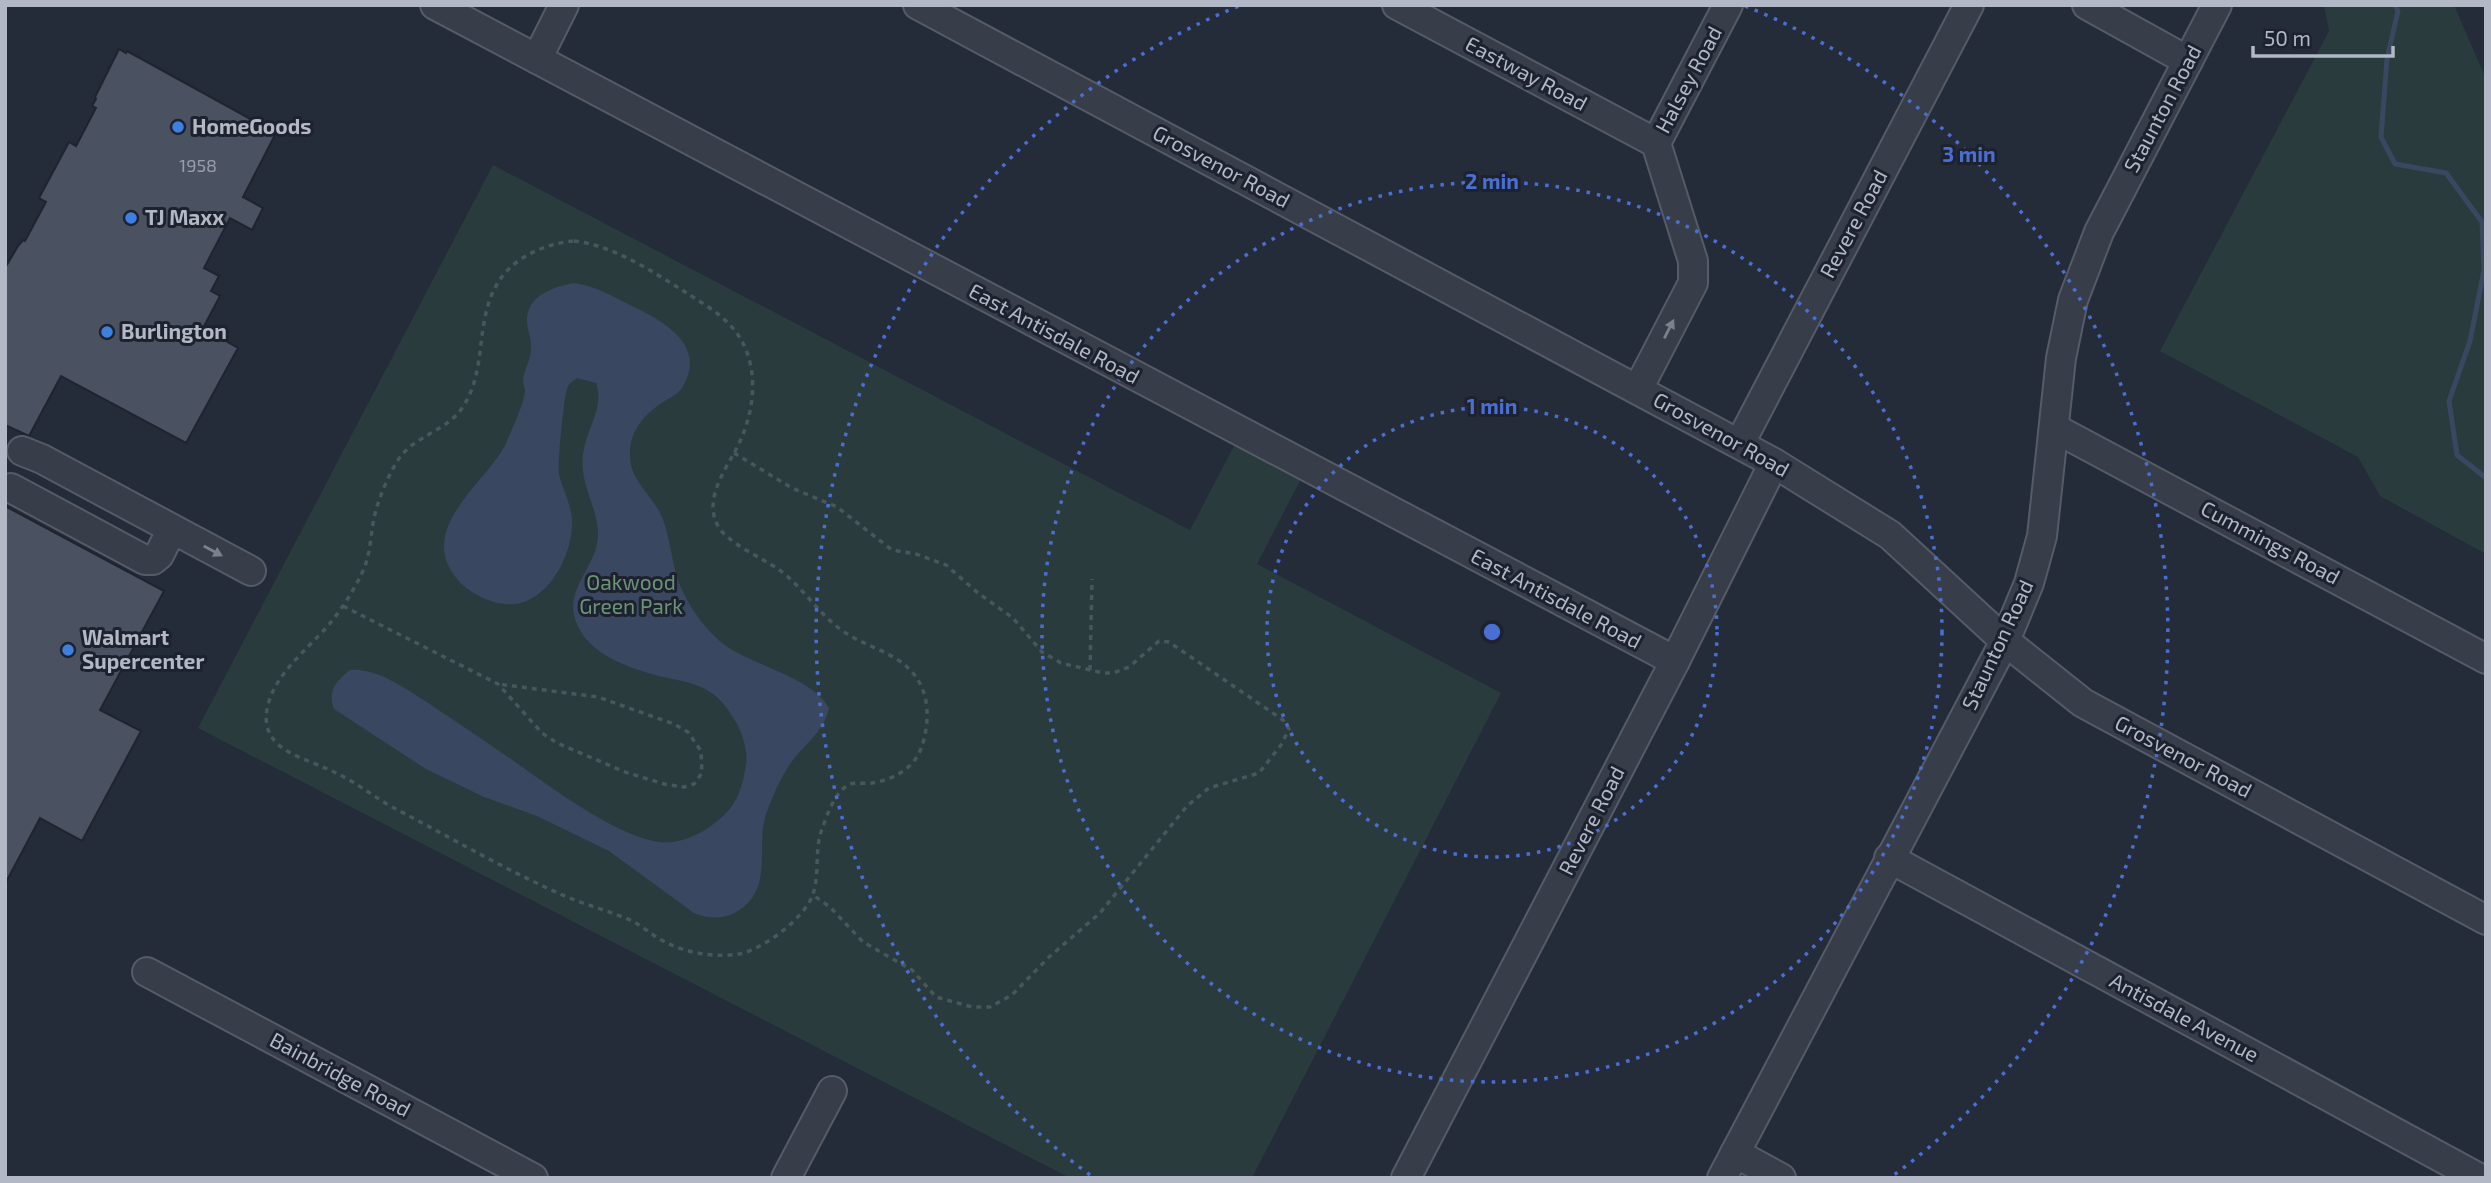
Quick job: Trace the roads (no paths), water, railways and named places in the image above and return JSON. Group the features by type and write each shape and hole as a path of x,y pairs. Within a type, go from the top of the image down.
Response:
{"street":[{"name":"East Antisdale Road","path":"435,5 1675,662"},
{"path":"537,59 564,5"},
{"name":"Grosvenor Road","path":"918,5 1740,443 1889,536 2005,641 2083,703 2486,920"},
{"name":"Eastway Road","path":"1397,5 1656,143"},
{"name":"Halsey Road","path":"1638,389 1692,284 1693,261 1656,143 1728,5"},
{"name":"Revere Road","path":"1740,443 1969,5"},
{"path":"2087,5 2188,61"},
{"name":"Staunton Road","path":"1722,1178 2005,641 2029,583 2042,536 2061,358 2073,300 2099,232 2217,5"},
{"name":"Cummings Road","path":"2053,428 2486,659"},
{"path":"8,488 19,483 26,469 27,456 14,446"},
{"path":"14,446 251,571"},
{"name":"Revere Road","path":"1406,1178 1675,662 1774,463"},
{"path":"8,488 145,560 153,560 159,555 172,529"},
{"path":"84,528 102,492"},
{"path":"84,528 102,492"},
{"path":"84,528 102,492"},
{"name":"Antisdale Avenue","path":"1889,858 2479,1178"},
{"name":"Bainbridge Road","path":"147,972 533,1178"},
{"path":"786,1178 832,1091"},
{"path":"1735,1153 1781,1178"}],"water":[{"path":"574,283 602,291 667,326 685,346 690,359 689,372 682,388 652,410 637,428 631,443 630,460 635,476 663,520 679,582 691,607 719,641 810,688 829,708 819,730 789,766 771,800 762,835 762,868 757,889 746,905 725,916 710,917 694,913 609,851 537,816 484,797 426,769 334,709 332,703 334,687 350,670 382,676 431,705 586,810 610,824 654,841 679,841 699,833 723,816 736,799 745,772 746,749 737,724 722,702 697,685 617,662 595,647 578,628 573,604 575,594 593,556 598,536 596,516 586,487 583,466 585,445 597,410 596,383 577,378 568,386 566,395 559,474 572,519 568,548 554,577 533,598 504,604 485,599 467,589 447,563 444,547 446,531 453,516 503,449 523,401 523,377 531,352 527,323 531,306 549,290"}],"waterway":[{"path":"2395,5 2398,11 2387,59 2381,137 2395,164 2446,173 2482,222 2484,270 2470,341 2449,401 2457,455 2486,478"}],"place":[{"name":"HomeGoods","path":"178,127"},
{"name":"TJ Maxx","path":"131,218"},
{"name":"Burlington","path":"107,332"},
{"name":"Walmart Supercenter","path":"68,650"}],"park label":[{"name":"Oakwood Green Park","path":"631,595"}]}
